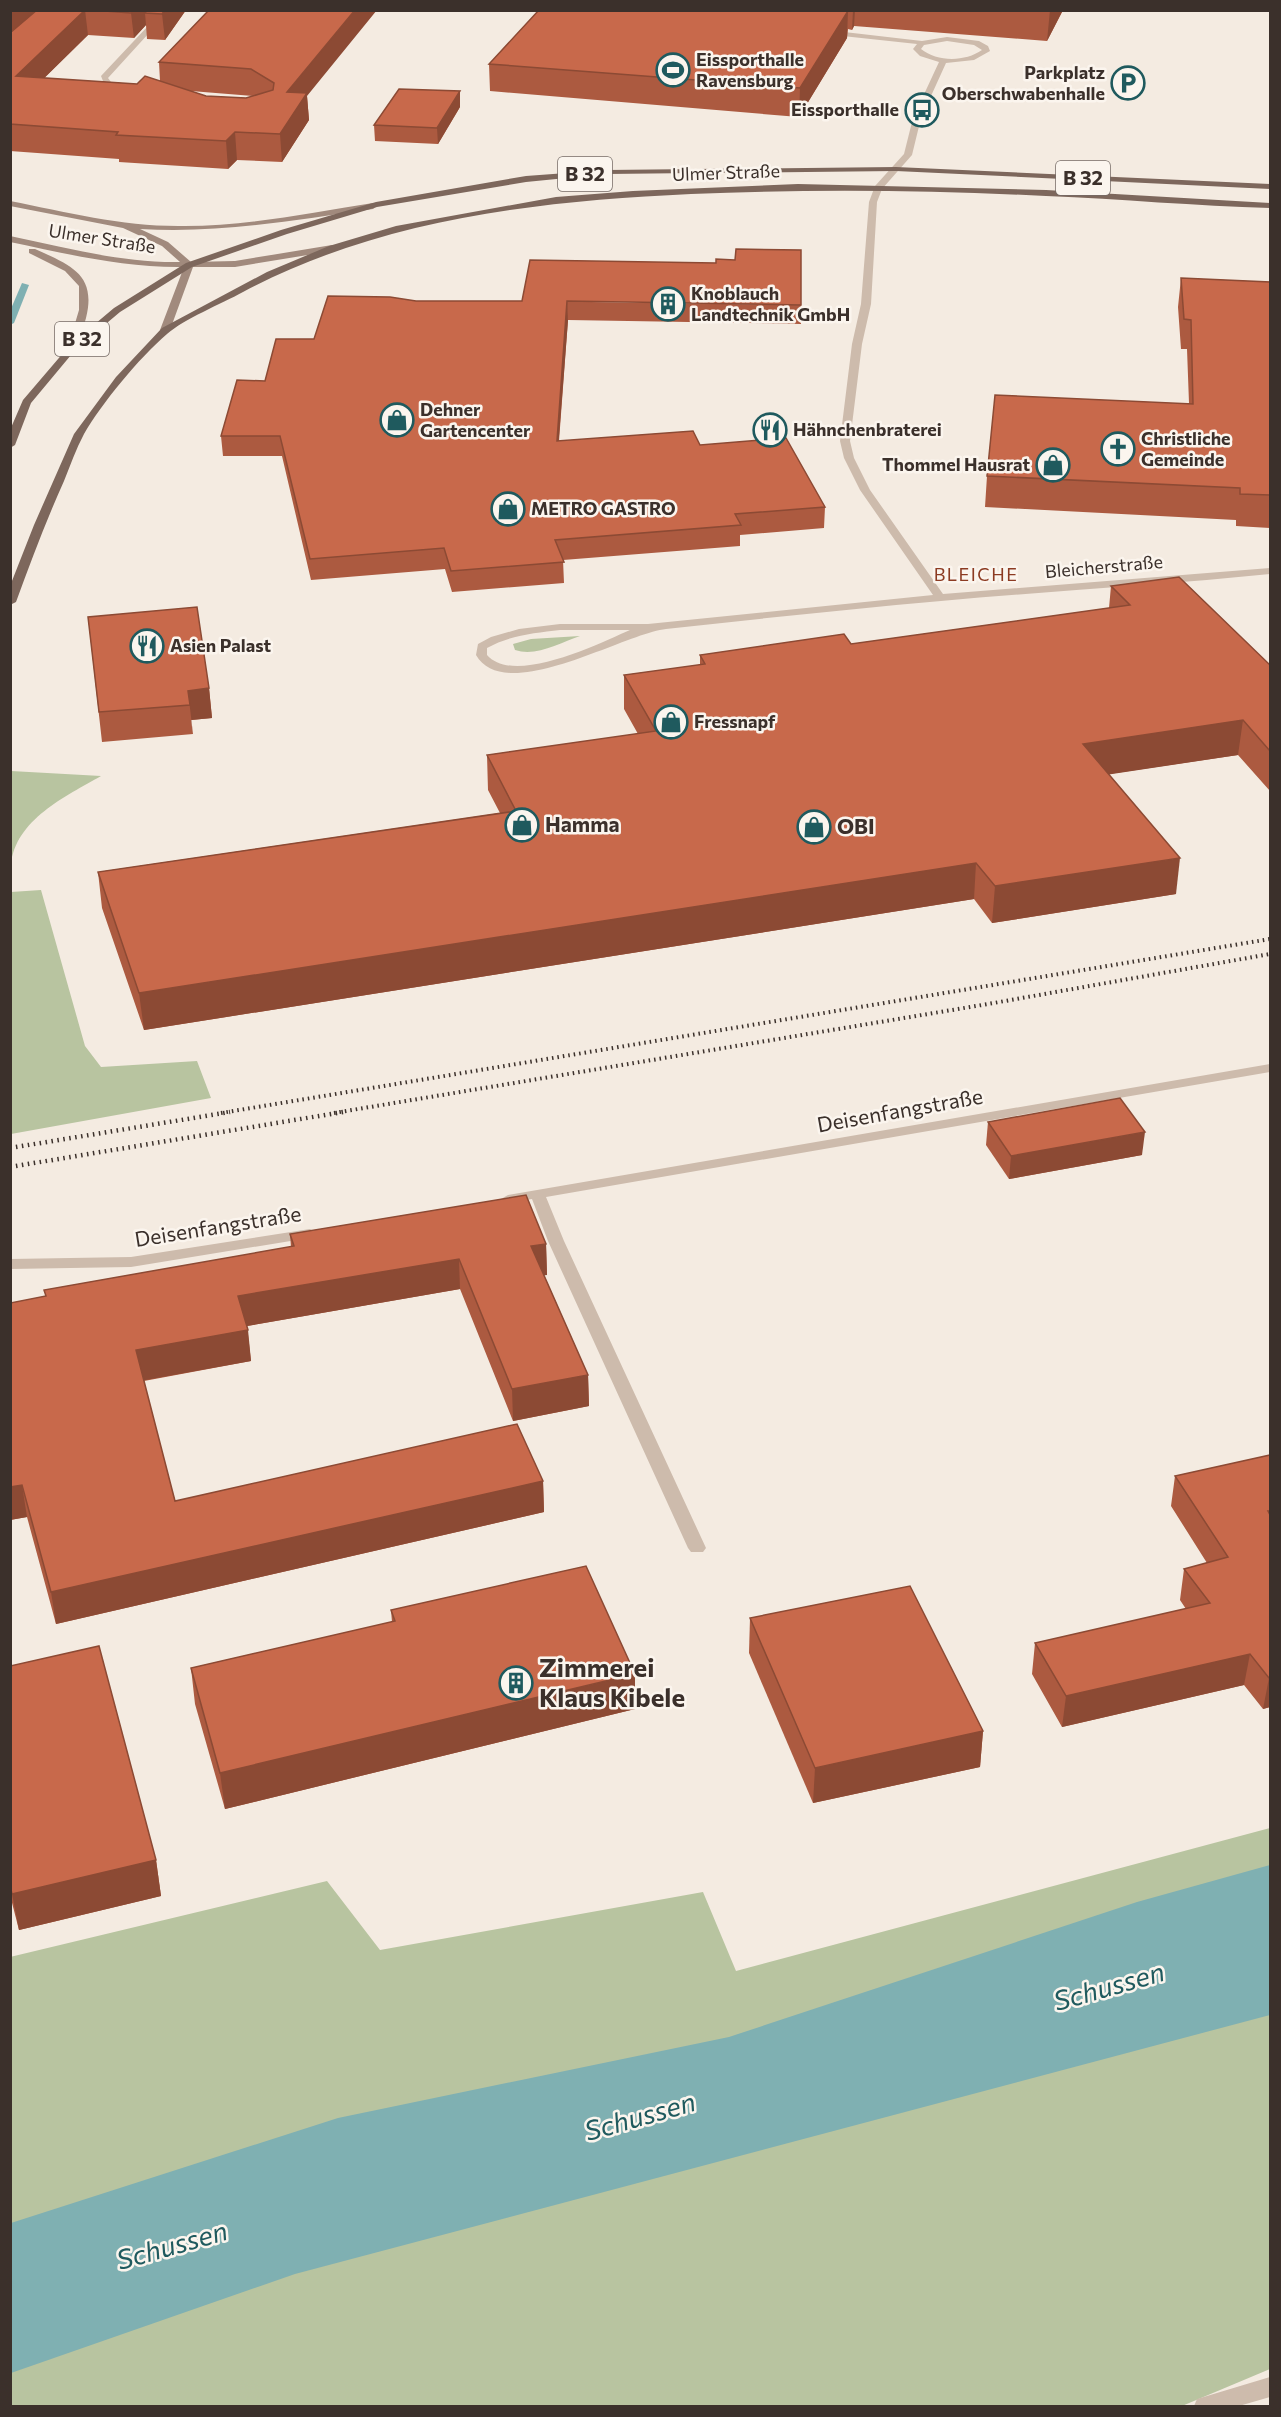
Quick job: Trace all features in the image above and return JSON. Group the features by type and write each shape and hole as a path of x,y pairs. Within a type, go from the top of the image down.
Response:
{"main road":[{"name":"Ulmer Straße","path":"376,205 526,179 607,172 896,169 1270,187"},
{"name":"Ulmer Straße","path":"10,240 104,259 148,265 235,264 332,248 396,229 556,200 633,194 798,187 1046,193 1270,206"},
{"name":"Ulmer Straße","path":"10,202 125,226 165,244 189,265"},
{"path":"125,226 178,229 238,226 376,205"},
{"name":"B 32","path":"10,445 26,402 73,347 117,310 189,265 284,232 376,205"},
{"path":"10,240 64,264 84,283 86,302 73,347"},
{"name":"B 32","path":"10,602 39,525 79,434 119,379 165,330 270,274 332,248"},
{"path":"165,330 189,265"}],"street":[{"path":"135,93 108,84 104,78 166,10"},
{"path":"459,10 509,10"},
{"path":"818,32 877,36 922,43 957,39 985,48 982,55 976,57 944,59 919,53 917,50 922,43"},
{"path":"940,598 865,490 849,458 845,441 857,344 866,304 873,202 878,189 908,155 908,146 944,59"},
{"name":"Bleicherstraße","path":"648,627 564,660 530,668 508,670 493,666 483,660 481,653 482,646 495,639 519,632 560,627 648,627 940,598 1270,572"},
{"name":"Deisenfangstraße","path":"492,1202 1270,1068"},
{"path":"537,1194 697,1548"},
{"name":"Deisenfangstraße","path":"10,1264 131,1262 320,1233"},
{"path":"1204,2406 1270,2387"}],"green space":[{"path":"580,636 531,652 515,650 513,644 531,639"},
{"path":"11,771 101,776 58,801 32,822 15,849 11,865"},
{"path":"41,890 85,1046 101,1067 197,1061 211,1098 11,1134 11,892"},
{"path":"1270,1828 1270,2369 1182,2406 11,2406 10,1957 327,1881 380,1950 703,1892 736,1971"}],"water":[{"name":"Schussen","path":"1270,1865 1270,2015 295,2274 11,2373 11,2223 338,2118 729,2037 1137,1902"}],"building":[{"path":"37,10 85,10 16,76 137,84 145,76 206,96 246,98 273,90 274,83 251,69 159,62 209,10 355,10 287,92 307,93 280,134 235,132 226,141 116,135 118,132 10,124 10,33"},
{"path":"91,10 133,10 131,13"},
{"path":"147,10 165,10 162,14 145,13"},
{"path":"539,10 848,11 800,88 489,64"},
{"path":"399,89 460,91 437,128 374,125"},
{"path":"736,249 801,250 801,305 567,301 557,441 693,431 700,445 786,438 825,507 735,514 741,525 555,540 564,562 451,571 444,548 310,559 280,436 221,436 237,380 265,381 276,339 314,339 328,296 390,297 416,301 522,301 530,260 716,263 716,259 735,260"},
{"path":"1181,278 1270,282 1270,495 1240,494 1240,488 987,476 995,395 1193,404 1191,320 1184,319"},
{"name":"OBI","path":"1179,577 1270,665 1270,751 1243,720 1083,744 1180,858 995,886 976,863 139,993 98,872 516,811 487,755 656,731 624,675 705,664 700,655 844,634 851,644 1130,605 1111,586"},
{"path":"197,607 209,688 188,691 190,705 99,712 88,617"},
{"path":"1120,1098 1145,1132 1011,1156 988,1122"},
{"path":"526,1195 546,1244 531,1246 588,1375 512,1389 459,1259 238,1296 248,1330 136,1350 175,1501 517,1424 543,1481 51,1592 22,1485 10,1487 10,1303 46,1296 44,1290 294,1246 290,1234"},
{"path":"1270,1455 1270,1511 1268,1511 1270,1515 1270,1678 1250,1654 1066,1696 1035,1643 1210,1603 1184,1569 1228,1557 1175,1476"},
{"path":"586,1566 635,1674 220,1773 191,1668 395,1621 391,1610"},
{"path":"910,1586 983,1731 815,1768 750,1618"},
{"path":"99,1646 156,1860 12,1894 10,1886 10,1666"}],"waterway":[{"path":"10,323 25,285"}],"railway":[{"path":"221,1113 1270,939"},
{"path":"334,1113 988,1004 1270,954"},
{"path":"10,1148 230,1112"},
{"path":"10,1167 343,1112"}],"place":[{"name":"Eissporthalle Ravensburg","path":"673,70"},
{"name":"Parkplatz Oberschwabenhalle","path":"1128,83"},
{"name":"Eissporthalle","path":"922,110"},
{"name":"Knoblauch Landtechnik GmbH","path":"668,304"},
{"name":"Dehner Gartencenter","path":"397,420"},
{"name":"Hähnchenbraterei","path":"770,430"},
{"name":"Christliche Gemeinde","path":"1118,449"},
{"name":"Thommel Hausrat","path":"1053,465"},
{"name":"METRO GASTRO","path":"508,509"},
{"name":"Asien Palast","path":"147,646"},
{"name":"Fressnapf","path":"671,722"},
{"name":"Hamma","path":"522,825"},
{"name":"OBI","path":"814,827"},
{"name":"Zimmerei Klaus Kibele","path":"516,1683"}],"district":[{"name":"BLEICHE","path":"976,575"}]}
